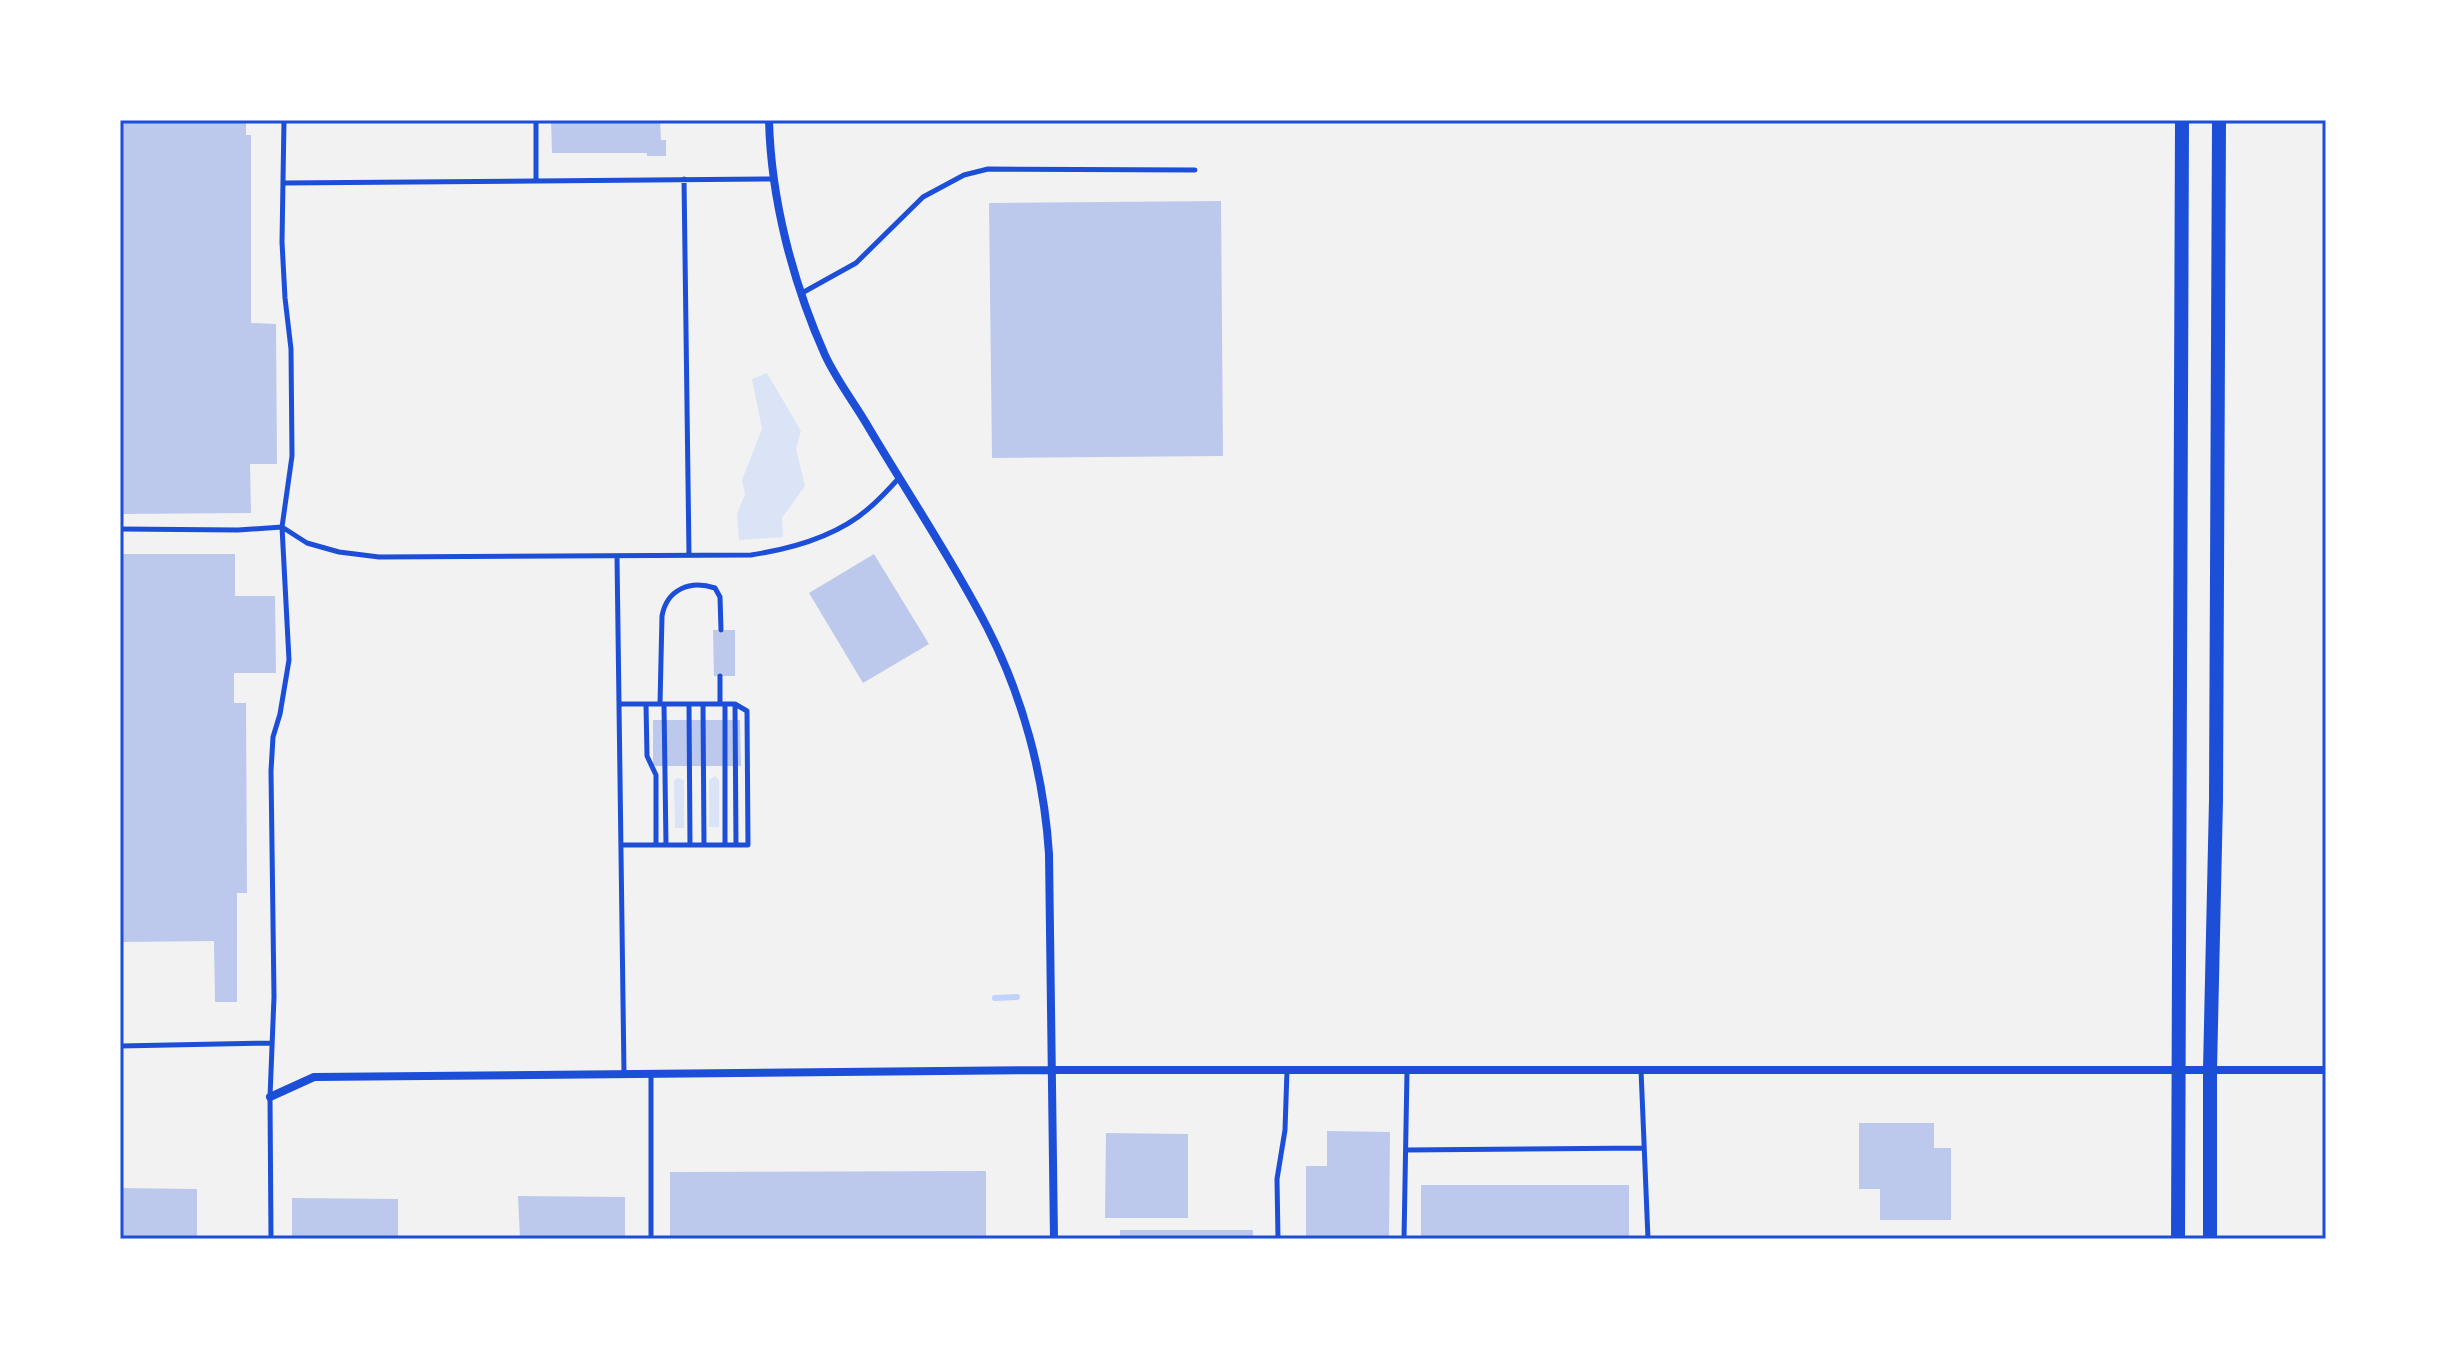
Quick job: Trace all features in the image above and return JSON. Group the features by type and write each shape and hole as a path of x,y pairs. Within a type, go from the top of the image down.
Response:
{"main road":[{"path":"2178,1239 2182,120"},
{"path":"2210,1239 2219,120"}],"street":[{"path":"769,120 773,179 796,278 826,357 989,629 1024,717 1037,767 1047,825 1054,1239"},
{"path":"270,1097 314,1077 1053,1070 2326,1070"}],"lane":[{"path":"271,1239 270,1097 274,984 271,771 273,737 289,660 282,527 292,456 291,349 282,242 284,120"},
{"path":"536,120 536,179"},
{"path":"802,293 856,263 923,197 964,175 988,169 1195,170"},
{"path":"684,179 689,555"},
{"path":"283,183 773,179"},
{"path":"120,529 238,530 282,527 307,543 339,552 379,557 751,555 779,551 830,532 866,511 899,478"},
{"path":"617,556 624,1074"},
{"path":"666,845 662,704 664,605 677,590 694,584 715,588 720,597 721,630"},
{"path":"720,676 725,845"},
{"path":"619,704 735,704 747,711 748,845 621,845"},
{"path":"646,704 647,756 656,775 656,845"},
{"path":"689,704 690,845"},
{"path":"703,704 704,845"},
{"path":"735,704 736,845"},
{"path":"120,1046 271,1043"},
{"path":"1278,1239 1277,1179 1285,1130 1287,1070"},
{"path":"1404,1239 1407,1070"},
{"path":"1641,1070 1648,1239"},
{"path":"651,1074 651,1239"},
{"path":"1406,1150 1644,1148"}],"shaded area":[{"path":"767,373 801,431 796,449 805,486 782,518 783,537 739,540 737,514 745,494 742,480 762,429 752,379"},
{"path":"715,776 719,780 719,827 709,827 709,780"},
{"path":"677,778 684,780 684,828 675,828 674,781"}],"building":[{"path":"120,120 246,120 246,135 251,135 251,323 276,324 277,464 250,464 251,513 120,514"},
{"path":"551,120 660,120 661,140 666,140 666,156 647,156 647,153 552,153"},
{"path":"1221,201 1223,456 992,458 989,203"},
{"path":"120,554 235,554 235,596 275,596 276,673 234,673 234,703 246,703 247,893 237,893 237,1002 215,1002 214,941 120,942"},
{"path":"874,554 929,644 863,683 809,593"},
{"path":"713,630 735,630 735,676 714,676"},
{"path":"653,720 740,720 741,766 653,766"},
{"path":"1859,1123 1934,1123 1934,1148 1951,1148 1951,1220 1880,1220 1880,1189 1859,1189"},
{"path":"1327,1131 1390,1132 1389,1239 1306,1239 1306,1166 1327,1166"},
{"path":"1106,1133 1188,1134 1188,1218 1105,1218"},
{"path":"986,1171 986,1239 670,1239 670,1172"},
{"path":"1421,1185 1629,1185 1629,1239 1421,1239"},
{"path":"120,1188 197,1189 197,1239 120,1239"},
{"path":"518,1196 625,1197 625,1239 520,1239"},
{"path":"292,1198 398,1199 398,1239 292,1239"},
{"path":"1120,1230 1253,1230 1253,1239 1120,1239"}],"waterway":[{"path":"995,998 1017,997"}]}
